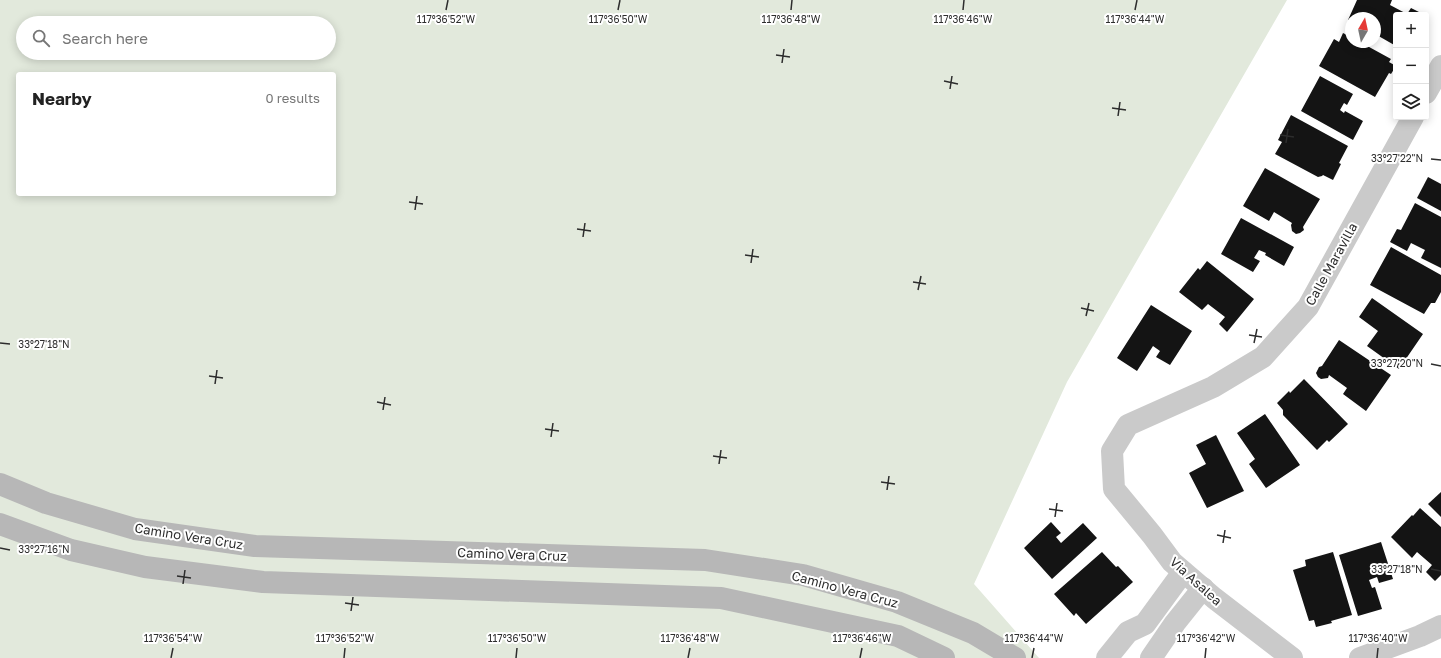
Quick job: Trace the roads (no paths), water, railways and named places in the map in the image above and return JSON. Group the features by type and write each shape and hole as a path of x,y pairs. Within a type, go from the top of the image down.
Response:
{"main road":[{"name":"Camino Vera Cruz","path":"0,484 46,503 135,529 255,546 705,560 803,575 897,602 974,633 1015,658"},
{"path":"0,524 71,550 145,567 264,582 721,598 898,636 944,658"}],"street":[{"path":"1429,88 1441,66"},
{"name":"Calle Maravilla","path":"1114,489 1112,451 1128,425 1213,387 1263,357 1308,307 1411,120"},
{"name":"Via Asalea","path":"1114,489 1172,562 1202,588 1292,658"},
{"path":"1107,658 1128,632 1145,624 1183,572"},
{"path":"1151,658 1164,638 1202,588"},
{"path":"1145,624 1164,638"},
{"path":"1360,658 1420,636 1441,626"}]}
